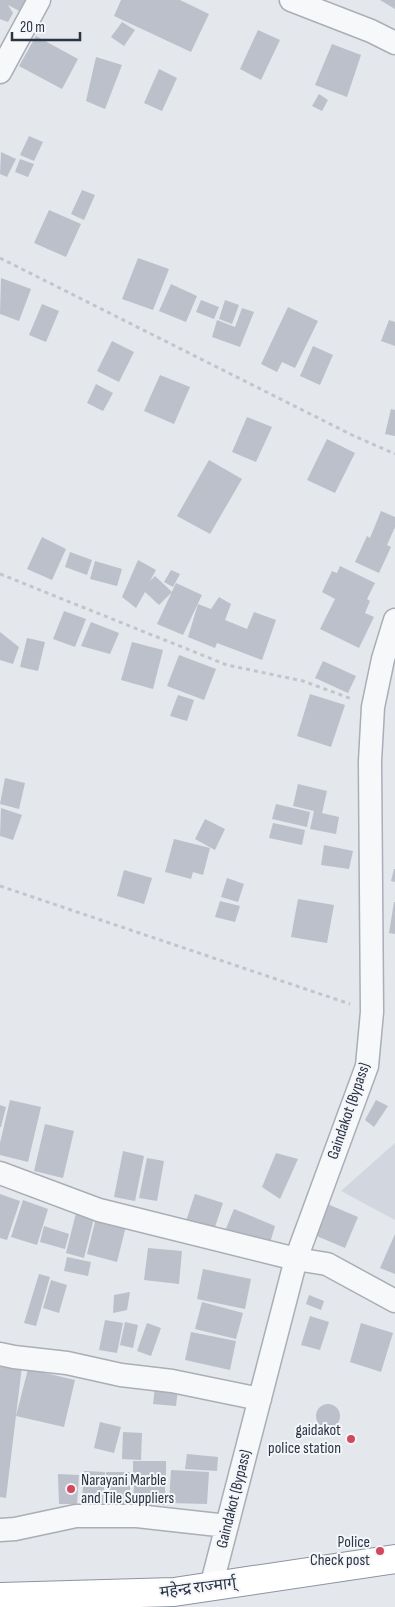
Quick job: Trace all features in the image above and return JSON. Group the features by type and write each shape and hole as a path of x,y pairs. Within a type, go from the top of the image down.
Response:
{"highway":[{"name":"महेन्द्र राज्मार्ग्","path":"0,1597 172,1600 211,1588 395,1558"}],"street":[{"path":"0,72 39,0"},
{"path":"291,0 395,42"},
{"name":"Gaindakot (Bypass)","path":"211,1588 296,1259 367,1066 372,1012 370,761 373,707 383,659 395,620"},
{"path":"0,1173 99,1210 296,1259 327,1264 395,1301"},
{"path":"0,1354 67,1364 121,1375 172,1381 260,1399"},
{"path":"0,1530 76,1516 137,1516 227,1526"}],"path":[{"path":"0,258 352,435 395,454"},
{"path":"0,574 227,665 303,681 373,707"},
{"path":"0,886 372,1012"}],"shaded area":[{"path":"395,1143 395,1220 341,1191"}],"building":[{"path":"0,0 26,0 23,13 8,5 13,13 8,22 0,19"},
{"path":"121,0 180,0 209,14 191,52 114,16"},
{"path":"380,0 395,0 395,9"},
{"path":"122,22 135,30 124,46 111,37"},
{"path":"258,30 280,40 261,80 240,69"},
{"path":"36,36 78,59 62,89 19,66"},
{"path":"332,44 361,55 347,97 315,85"},
{"path":"96,57 122,65 105,109 86,101"},
{"path":"159,69 177,78 162,111 144,103"},
{"path":"319,94 328,100 322,111 312,106"},
{"path":"29,136 43,142 34,161 20,155"},
{"path":"1,152 16,159 7,177 0,174"},
{"path":"20,159 34,164 28,177 15,172"},
{"path":"82,190 95,195 84,220 71,214"},
{"path":"49,210 81,224 66,257 34,243"},
{"path":"138,258 169,269 153,310 122,299"},
{"path":"1,278 31,289 19,321 0,314"},
{"path":"171,284 197,296 186,322 159,311"},
{"path":"201,300 219,307 214,319 196,312"},
{"path":"225,300 239,305 232,324 219,319"},
{"path":"42,304 59,311 46,342 29,335"},
{"path":"288,307 318,321 295,368 282,362 277,372 261,364"},
{"path":"242,308 254,312 240,347 212,337 217,320 235,327"},
{"path":"389,320 395,322 395,346 381,341"},
{"path":"112,341 134,352 119,382 97,371"},
{"path":"313,346 333,355 320,385 300,376"},
{"path":"160,375 190,387 174,424 144,411"},
{"path":"96,384 113,393 103,411 87,403"},
{"path":"391,409 395,410 395,436 385,434"},
{"path":"247,417 272,427 256,462 232,452"},
{"path":"327,439 355,453 335,493 307,480"},
{"path":"209,460 242,479 210,534 177,516"},
{"path":"381,511 395,517 395,527 387,545 391,547 379,573 355,562 367,536 370,538"},
{"path":"42,537 66,549 52,580 27,569"},
{"path":"70,552 92,560 87,575 65,567"},
{"path":"138,560 156,570 150,581 155,576 172,592 159,605 145,592 136,608 122,597"},
{"path":"95,561 122,569 117,586 90,579"},
{"path":"340,566 375,583 367,599 370,601 365,613 374,617 359,648 320,629 335,599 322,592 332,571 337,573"},
{"path":"171,570 180,574 173,587 164,582"},
{"path":"176,583 202,595 183,635 157,624"},
{"path":"219,597 231,604 225,620 247,629 254,612 276,620 262,660 217,643 215,648 188,637 198,604 211,609"},
{"path":"64,611 86,619 75,647 53,639"},
{"path":"91,622 119,633 110,654 81,646"},
{"path":"0,632 19,647 13,664 0,660"},
{"path":"27,638 45,642 38,671 20,667"},
{"path":"132,642 163,650 153,689 121,680"},
{"path":"179,655 216,669 204,700 167,686"},
{"path":"323,661 356,676 348,693 315,678"},
{"path":"310,694 345,705 331,747 297,736"},
{"path":"178,695 194,700 187,721 170,716"},
{"path":"5,778 25,783 19,809 0,804"},
{"path":"298,784 327,791 322,813 339,817 336,834 310,829 314,811 293,806"},
{"path":"276,804 310,812 307,827 272,819"},
{"path":"1,808 22,815 13,840 0,836"},
{"path":"205,819 225,829 215,850 195,839"},
{"path":"273,823 305,830 302,845 269,838"},
{"path":"174,839 210,848 203,875 193,872 191,879 165,872"},
{"path":"324,845 353,851 349,869 321,865"},
{"path":"395,869 395,882 391,881"},
{"path":"124,870 152,878 144,904 117,896"},
{"path":"227,878 244,884 238,902 221,897"},
{"path":"298,899 334,905 327,943 291,937"},
{"path":"220,901 240,906 235,922 215,917"},
{"path":"395,902 395,934 389,933"},
{"path":"10,1100 41,1107 28,1162 0,1155 0,1143"},
{"path":"376,1100 388,1106 374,1127 365,1120"},
{"path":"0,1105 6,1107 1,1127 0,1127"},
{"path":"45,1124 74,1131 63,1178 34,1171"},
{"path":"123,1151 144,1156 135,1201 114,1197"},
{"path":"276,1153 298,1159 280,1199 262,1187"},
{"path":"147,1158 164,1161 157,1201 139,1198"},
{"path":"0,1194 20,1201 7,1240 0,1238"},
{"path":"195,1194 223,1203 214,1230 186,1221"},
{"path":"23,1200 48,1209 37,1245 11,1237"},
{"path":"325,1203 358,1217 345,1248 312,1234"},
{"path":"234,1209 275,1226 270,1243 225,1231"},
{"path":"76,1213 94,1218 84,1258 66,1253"},
{"path":"96,1218 126,1226 117,1262 87,1254"},
{"path":"44,1226 69,1234 65,1249 40,1242"},
{"path":"395,1234 395,1274 380,1268"},
{"path":"148,1248 182,1251 179,1284 144,1280"},
{"path":"67,1257 91,1262 88,1276 64,1271"},
{"path":"203,1269 251,1279 245,1309 197,1299"},
{"path":"39,1274 50,1277 36,1326 24,1323"},
{"path":"51,1280 67,1285 59,1313 43,1308"},
{"path":"130,1292 127,1310 113,1313 114,1295"},
{"path":"309,1295 324,1301 321,1310 306,1304"},
{"path":"202,1302 243,1313 236,1339 195,1329"},
{"path":"310,1316 329,1322 320,1350 301,1345"},
{"path":"105,1320 123,1323 117,1353 99,1350"},
{"path":"125,1322 138,1325 133,1348 120,1345"},
{"path":"147,1323 161,1328 151,1356 137,1351"},
{"path":"361,1323 393,1333 381,1372 350,1362"},
{"path":"191,1332 236,1341 230,1370 185,1360"},
{"path":"0,1363 22,1366 6,1498 0,1497"},
{"path":"28,1369 75,1380 64,1427 16,1416"},
{"path":"155,1386 178,1389 176,1406 153,1404"},
{"path":"328,1404 336,1408 340,1416 336,1424 328,1428 320,1424 316,1416 320,1408"},
{"path":"100,1422 121,1427 114,1453 94,1448"},
{"path":"123,1432 142,1433 141,1460 122,1459"},
{"path":"187,1454 218,1457 217,1471 185,1469"},
{"path":"133,1461 166,1461 166,1479 133,1479"},
{"path":"171,1470 209,1472 207,1504 169,1503"},
{"path":"84,1471 105,1472 103,1503 82,1502"},
{"path":"106,1472 130,1472 130,1505 106,1504"},
{"path":"58,1474 79,1475 77,1504 59,1504"},
{"path":"134,1481 165,1482 165,1505 133,1504"}],"place":[{"name":"gaidakot police station","path":"351,1439"},
{"name":"Narayani Marble and Tile Suppliers","path":"71,1489"},
{"name":"Police Check post","path":"380,1551"}]}
